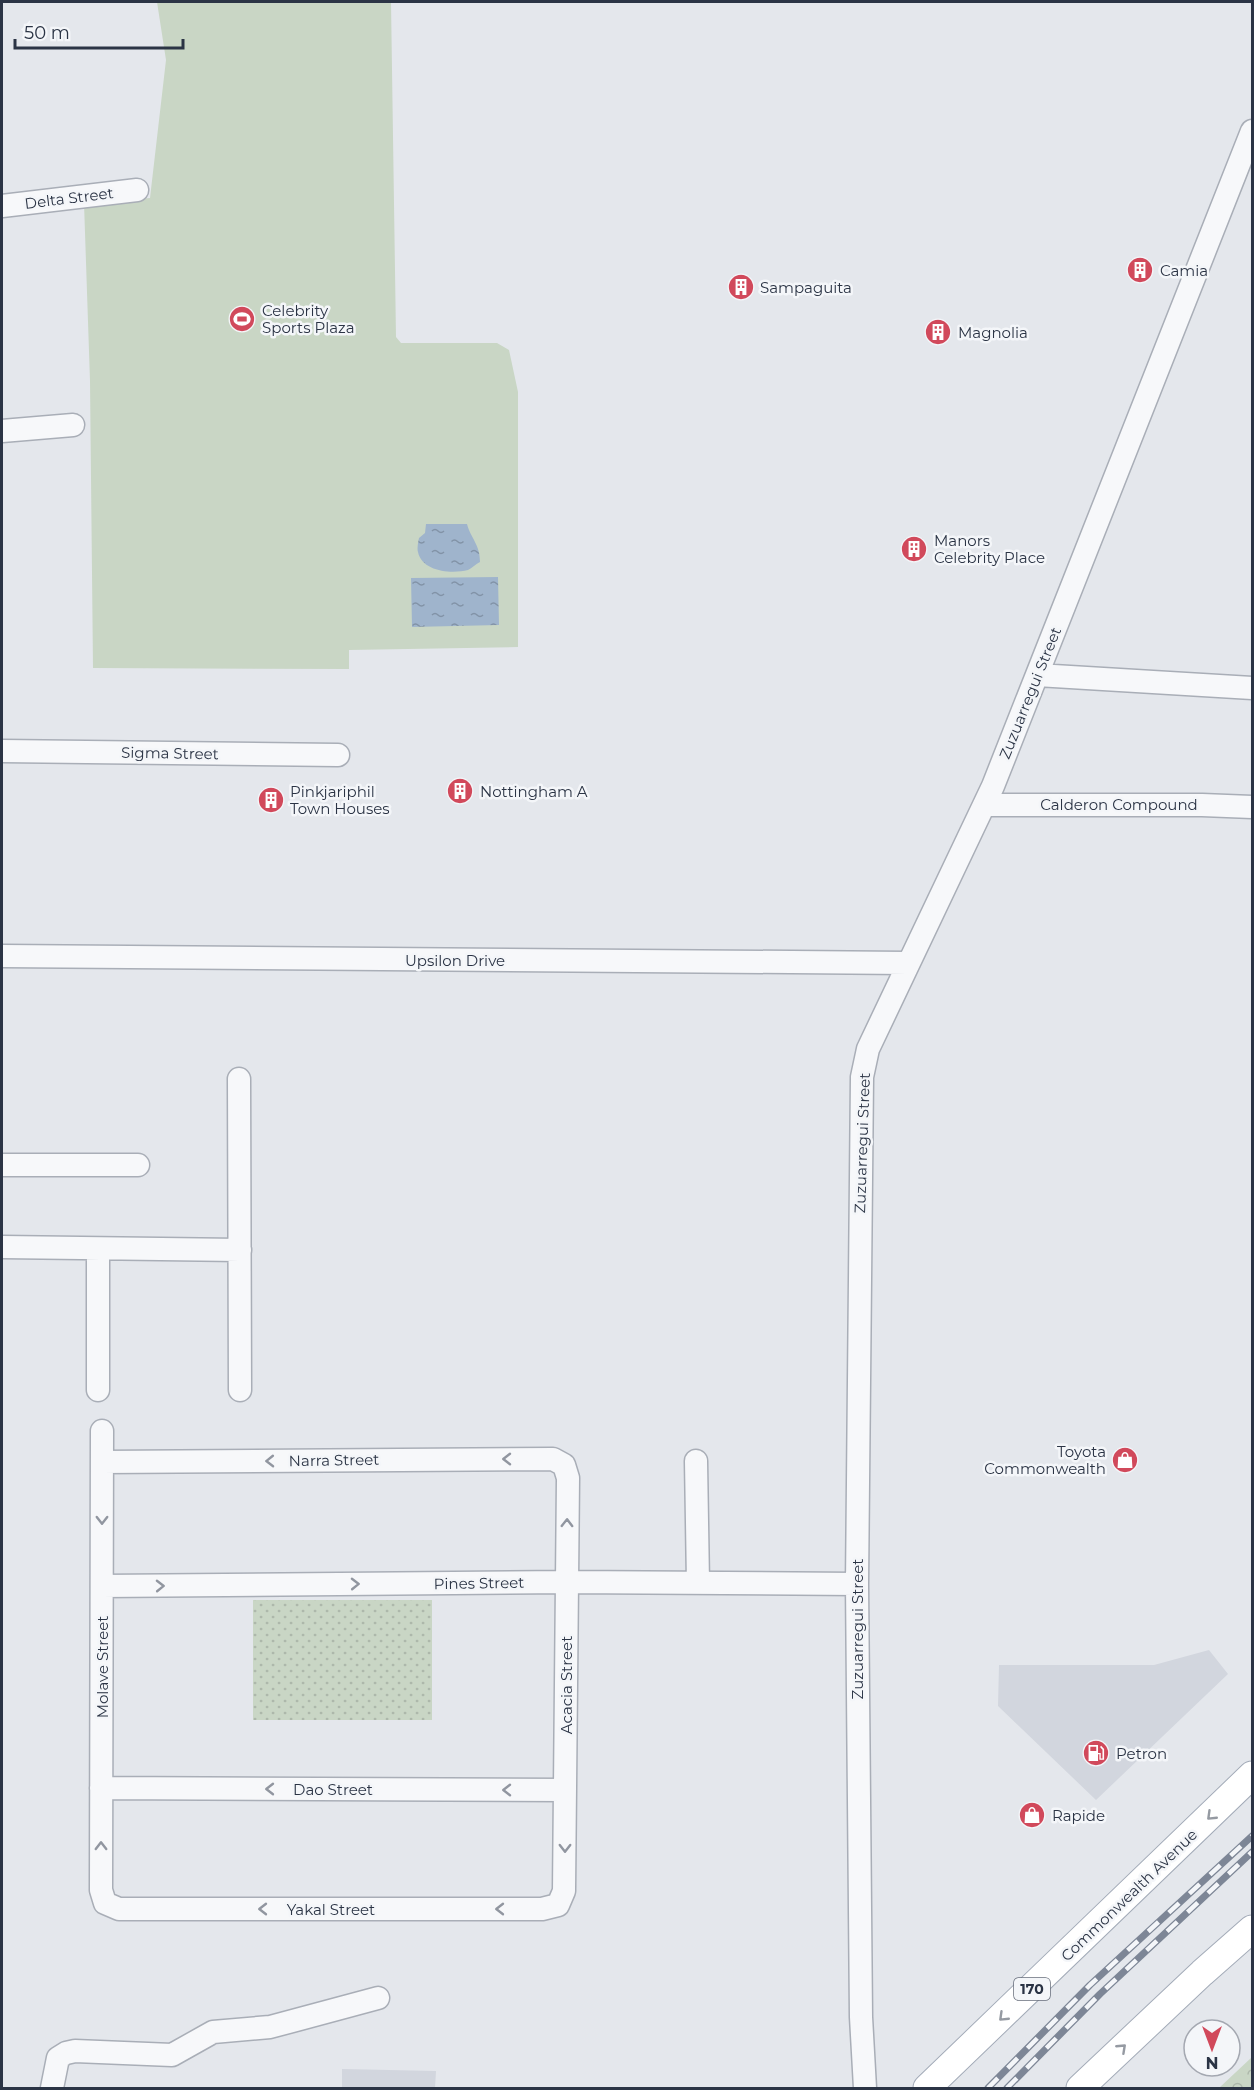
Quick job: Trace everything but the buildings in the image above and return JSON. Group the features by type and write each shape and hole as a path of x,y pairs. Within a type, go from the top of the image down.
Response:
{"main road":[{"name":"Commonwealth Avenue","path":"927,2088 1252,1775"},
{"path":"1080,2088 1202,1972 1252,1929"}],"street":[{"name":"Zuzuarregui Street","path":"865,2088 861,2017 857,1584 862,1077 868,1048 985,805 1252,131"},
{"name":"Delta Street","path":"2,206 137,190"},
{"path":"2,431 73,425"},
{"path":"1037,675 1252,688"},
{"name":"Sigma Street","path":"2,751 338,755"},
{"name":"Calderon Compound","path":"985,805 1252,807"},
{"name":"Upsilon Drive","path":"2,956 908,963"},
{"path":"239,1079 240,1390"},
{"path":"2,1165 138,1166"},
{"path":"2,1247 240,1250"},
{"path":"98,1249 98,1390"},
{"name":"Molave Street","path":"102,1431 101,1890 105,1903"},
{"name":"Narra Street","path":"102,1462 553,1459 564,1465"},
{"path":"696,1461 698,1583"},
{"name":"Acacia Street","path":"558,1905 564,1891 568,1478 564,1465"},
{"name":"Pines Street","path":"102,1586 567,1582 857,1584"},
{"name":"Dao Street","path":"101,1788 565,1790"},
{"name":"Yakal Street","path":"105,1903 118,1909 542,1909 558,1905"},
{"path":"52,2088 58,2058 66,2053 75,2051 172,2055 213,2032 270,2027 378,1998"}],"shaded area":[{"name":"Petron","path":"1209,1650 1228,1674 1096,1800 998,1706 999,1665 1154,1665"},
{"path":"342,2069 436,2071 435,2088 342,2088"}],"green space":[{"name":"Celebrity Sports Plaza","path":"157,2 391,2 396,337 401,343 497,343 509,350 518,392 518,647 349,650 349,669 93,668 90,381 84,203 150,198 166,60"},
{"path":"253,1600 432,1600 432,1720 253,1720"},
{"path":"1252,2057 1252,2088 1219,2088 1230,2078 1242,2078 1242,2066"}],"water":[{"path":"426,524 467,524 479,551 480,562 468,570 454,572 438,570 425,564 418,552 418,547 419,538 425,533"},
{"path":"498,577 499,625 412,627 411,578"}],"railway":[{"path":"988,2088 1090,1985 1252,1836"},
{"path":"1007,2088 1100,1994 1252,1852"}],"place":[{"name":"Camia","path":"1140,270"},
{"name":"Sampaguita","path":"741,287"},
{"name":"Celebrity Sports Plaza","path":"242,319"},
{"name":"Magnolia","path":"938,332"},
{"name":"Manors Celebrity Place","path":"914,549"},
{"name":"Nottingham A","path":"460,791"},
{"name":"Pinkjariphil Town Houses","path":"271,800"},
{"name":"Toyota Commonwealth","path":"1125,1460"},
{"name":"Petron","path":"1096,1753"},
{"name":"Rapide","path":"1032,1815"}]}
